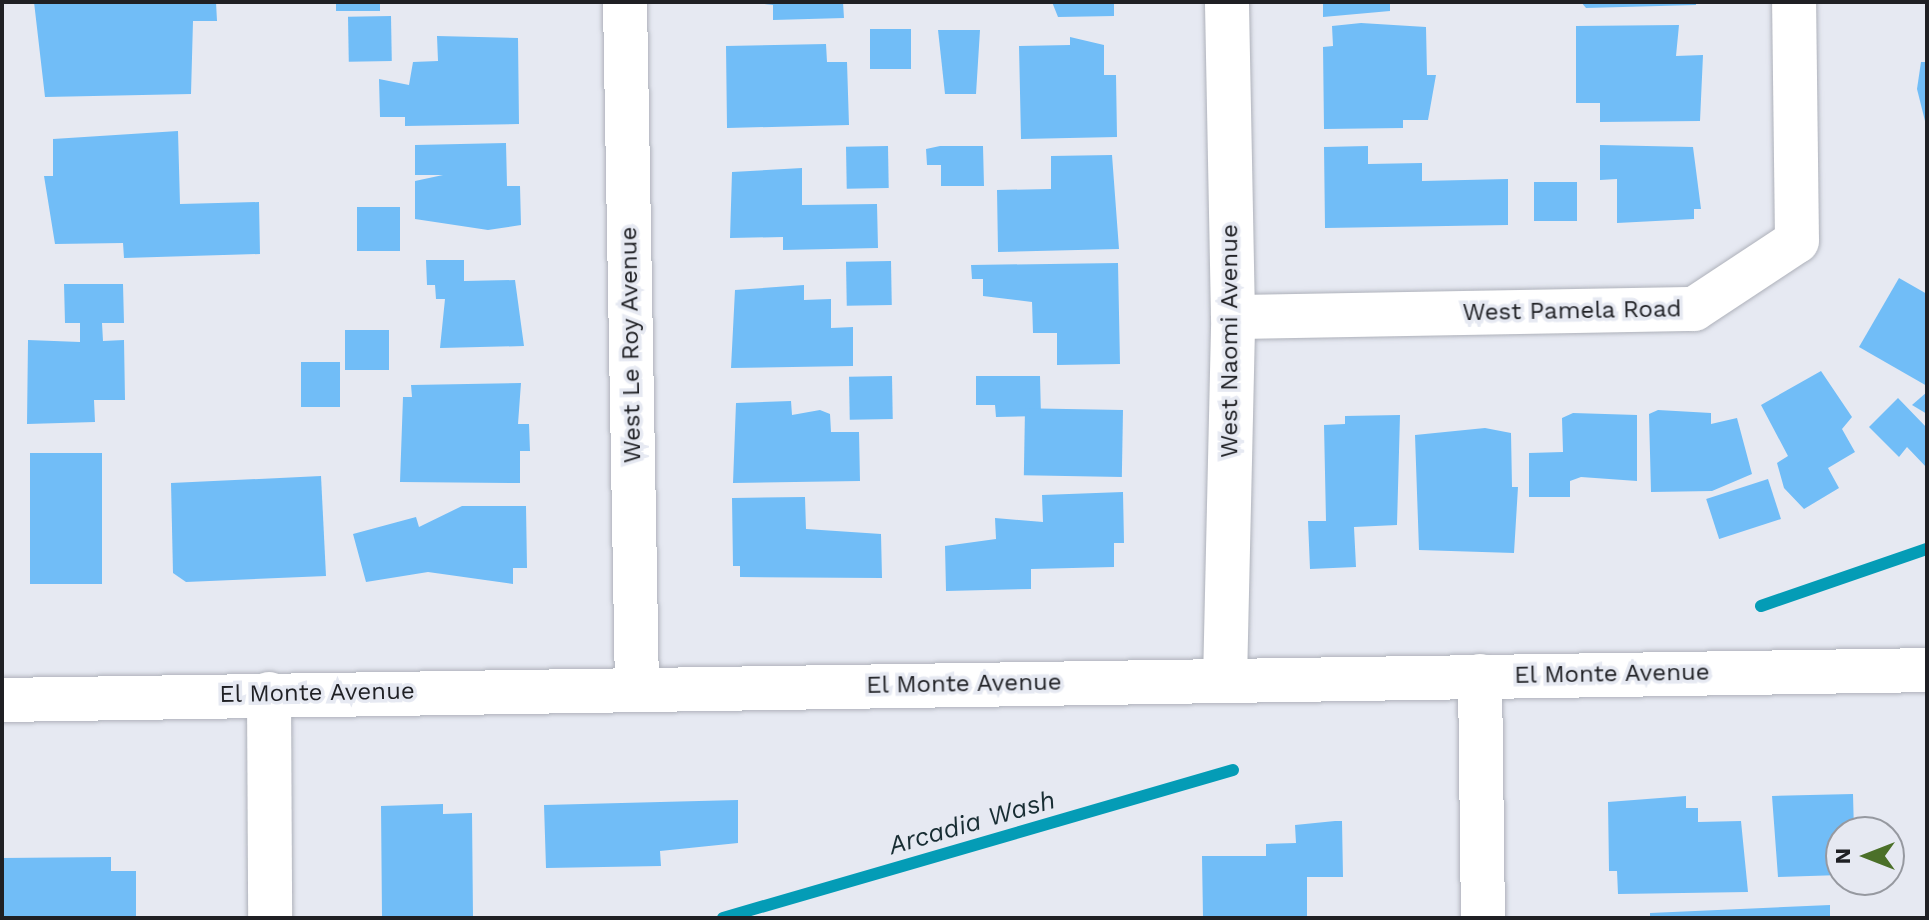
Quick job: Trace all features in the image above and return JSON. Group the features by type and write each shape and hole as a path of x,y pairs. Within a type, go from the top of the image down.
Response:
{"street":[{"name":"West Le Roy Avenue","path":"625,2 637,688"},
{"name":"West Naomi Avenue","path":"1225,681 1233,317 1227,2"},
{"name":"West Pamela Road","path":"1233,317 1694,309 1797,241 1794,2"},
{"name":"El Monte Avenue","path":"2,700 1927,670"},
{"path":"1480,676 1483,918"},
{"path":"269,694 270,918"}],"building":[{"path":"34,2 216,2 217,21 193,21 191,94 45,97"},
{"path":"336,2 380,2 380,11 336,11"},
{"path":"749,2 843,2 844,18 773,20 773,5"},
{"path":"1052,2 1114,2 1114,16 1058,17"},
{"path":"1323,2 1390,2 1390,11 1323,17"},
{"path":"1581,2 1696,2 1696,5 1586,8"},
{"path":"391,16 392,61 349,62 348,17"},
{"path":"1361,23 1426,27 1427,75 1436,75 1428,120 1403,120 1403,128 1324,129 1323,47 1333,46 1332,26"},
{"path":"1679,25 1676,56 1703,55 1700,121 1600,122 1600,103 1576,103 1576,26"},
{"path":"870,29 911,29 911,69 870,69"},
{"path":"938,30 980,30 976,94 945,94"},
{"path":"437,36 518,38 519,124 405,126 405,117 380,117 379,79 409,85 413,62 438,61"},
{"path":"1070,37 1104,45 1104,75 1116,75 1117,137 1021,139 1019,46 1070,45"},
{"path":"826,44 827,62 847,62 849,125 727,128 726,46"},
{"path":"1921,62 1927,62 1927,129 1917,89"},
{"path":"178,131 180,204 259,202 260,254 124,258 123,243 55,244 44,176 53,176 53,139"},
{"path":"506,143 507,186 520,186 521,225 488,230 415,219 415,181 443,175 415,175 415,145"},
{"path":"1600,145 1693,147 1701,209 1694,209 1694,219 1617,223 1617,179 1600,180"},
{"path":"888,146 889,188 847,189 846,147"},
{"path":"983,146 984,186 941,186 941,165 927,165 926,149"},
{"path":"1368,146 1368,164 1422,163 1422,181 1508,179 1508,225 1325,228 1324,147"},
{"path":"1112,155 1119,249 998,252 997,190 1051,189 1051,156"},
{"path":"802,168 802,205 877,204 878,248 783,250 783,237 730,238 732,172"},
{"path":"1534,182 1577,182 1577,221 1534,221"},
{"path":"357,207 400,207 400,251 357,251"},
{"path":"426,260 464,260 464,281 515,280 524,346 440,348 445,299 436,299 435,285 427,285"},
{"path":"891,261 892,305 847,306 846,262"},
{"path":"1118,263 1120,364 1057,365 1057,333 1033,333 1032,302 983,296 983,279 972,279 971,265"},
{"path":"1899,278 1927,294 1927,386 1859,347"},
{"path":"64,284 123,284 124,323 102,323 103,341 124,340 125,400 94,400 95,422 27,424 28,340 80,342 80,323 65,323"},
{"path":"804,285 804,300 831,299 831,328 853,327 853,366 731,368 735,290"},
{"path":"345,330 389,330 389,370 345,370"},
{"path":"301,362 340,362 340,407 301,407"},
{"path":"1821,371 1852,417 1842,429 1855,452 1828,468 1839,488 1804,509 1784,488 1777,463 1788,456 1761,405"},
{"path":"892,376 893,419 850,420 849,377"},
{"path":"976,376 1040,376 1041,416 996,417 995,405 976,405"},
{"path":"521,383 518,424 529,424 530,451 520,451 520,483 400,482 403,397 412,397 411,385"},
{"path":"1927,392 1927,414 1912,405"},
{"path":"1898,398 1927,428 1927,468 1907,447 1899,457 1869,427"},
{"path":"791,401 792,415 820,410 830,414 831,432 859,432 860,481 733,483 736,403"},
{"path":"1025,408 1123,410 1122,477 1024,475"},
{"path":"1658,410 1711,413 1711,424 1737,418 1752,474 1712,491 1651,492 1649,414"},
{"path":"1573,413 1637,415 1637,481 1581,477 1570,481 1570,497 1529,497 1529,453 1563,452 1562,418"},
{"path":"1400,415 1397,525 1354,527 1356,567 1310,569 1308,521 1326,521 1324,425 1345,424 1345,416"},
{"path":"1485,428 1511,433 1512,487 1518,487 1514,553 1419,550 1415,435"},
{"path":"30,453 102,453 102,584 30,584"},
{"path":"321,476 326,576 186,582 173,573 171,483"},
{"path":"1768,479 1781,519 1719,539 1706,499"},
{"path":"1123,492 1124,543 1114,543 1114,567 1031,569 1031,589 946,591 945,546 996,539 995,518 1043,522 1042,495"},
{"path":"805,497 806,529 881,534 882,578 740,577 740,566 733,566 732,498"},
{"path":"462,506 526,506 527,568 513,568 513,584 428,572 366,582 353,534 416,517 419,527"},
{"path":"1853,794 1854,816 1825,816 1825,876 1778,877 1772,796"},
{"path":"1686,796 1686,808 1698,808 1698,822 1741,821 1748,892 1618,894 1617,871 1609,871 1608,802"},
{"path":"738,800 738,843 660,851 661,866 546,868 544,805"},
{"path":"443,804 443,814 472,813 473,918 382,918 381,806"},
{"path":"1342,821 1343,877 1307,877 1307,918 1203,918 1202,856 1266,856 1266,844 1296,843 1295,825"},
{"path":"111,857 111,871 136,871 136,918 4,918 2,858"},
{"path":"1830,905 1830,918 1650,918 1650,913"}],"waterway":[{"path":"1761,606 1927,549"},
{"name":"Arcadia Wash","path":"723,918 1233,770"}]}
